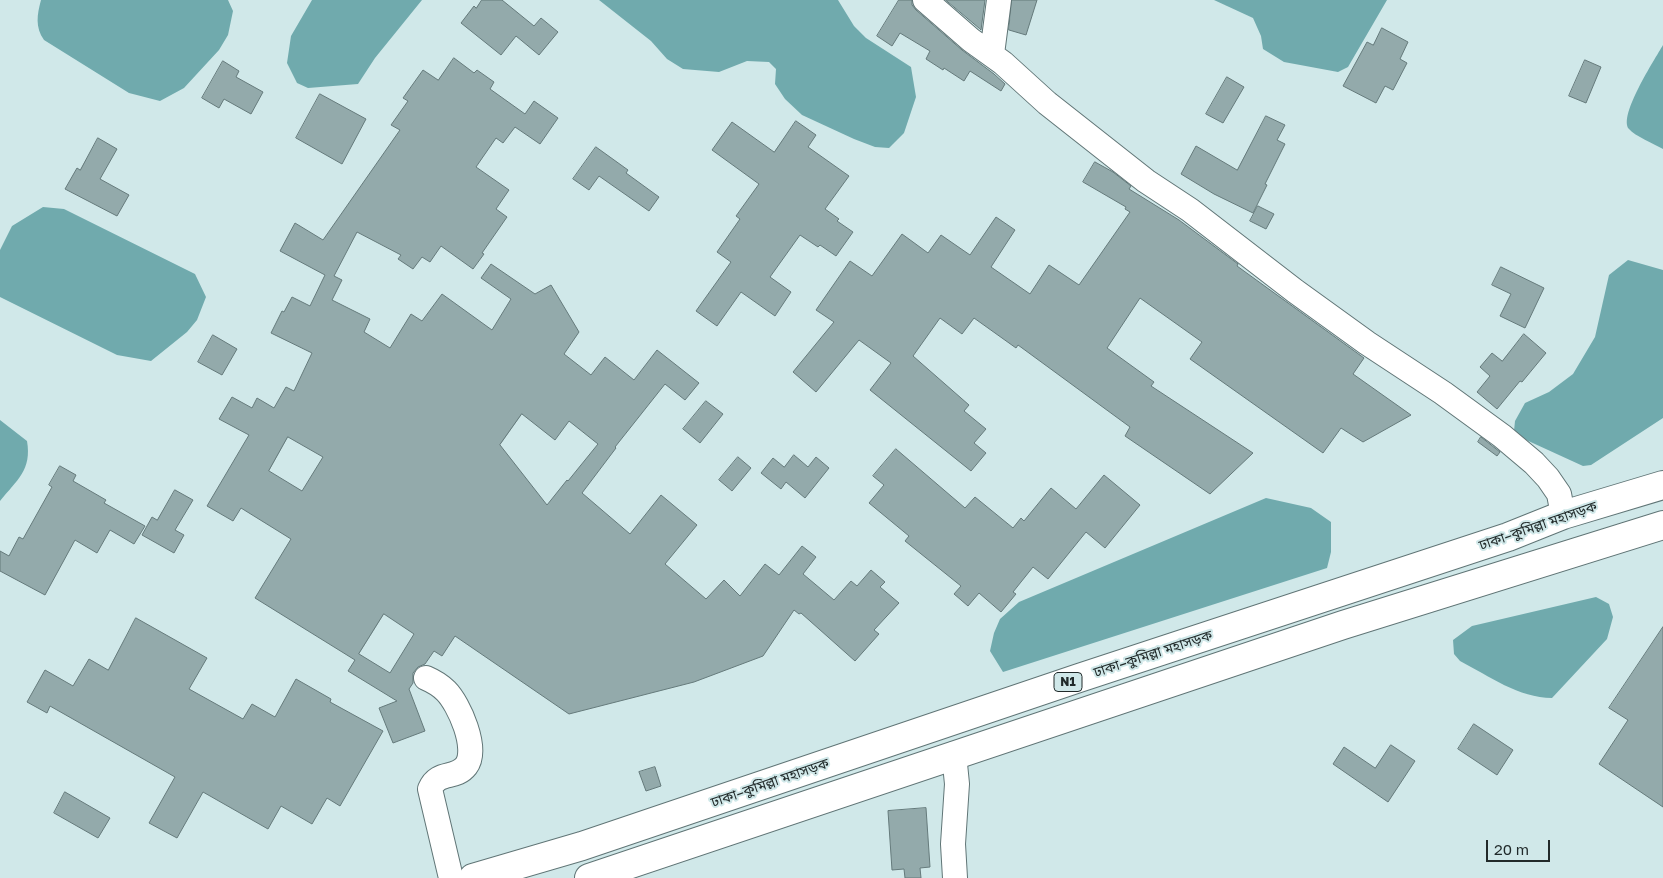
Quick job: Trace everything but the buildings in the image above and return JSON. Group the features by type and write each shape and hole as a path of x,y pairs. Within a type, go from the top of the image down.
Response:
{"highway":[{"name":"ঢাকা–কুমিল্লা মহাসড়ক","path":"473,878 582,846 1508,537 1563,515 1663,485"},
{"name":"N1","path":"589,878 1343,625 1662,526"}],"street":[{"path":"925,0 972,40 992,54 1047,103 1146,181 1197,215 1295,291 1367,343 1443,393 1502,436 1534,463 1548,478 1560,494 1563,515"},
{"path":"992,54 999,0"},
{"path":"426,678 446,692 459,711 470,742 468,764 460,772 433,781 430,789 452,878"},
{"path":"954,754 957,784 952,844 955,878"}],"water":[{"path":"41,0 228,0 233,11 228,35 219,50 184,88 160,101 129,93 44,40 39,30 38,21"},
{"path":"312,0 422,0 375,58 358,84 308,88 297,83 287,63 291,36"},
{"path":"599,0 838,0 854,26 866,38 911,67 916,97 904,133 889,148 875,147 802,115 785,99 775,84 776,69 769,62 747,61 719,72 683,69 667,59 651,41"},
{"path":"1214,0 1387,0 1348,67 1338,72 1284,62 1263,49 1261,36 1253,18"},
{"path":"1663,45 1663,149 1632,132 1627,122 1639,87"},
{"path":"43,207 64,209 195,274 206,297 197,320 187,332 151,361 117,355 0,297 0,250 12,226"},
{"path":"1628,260 1663,270 1663,418 1591,465 1583,466 1524,439 1514,431 1515,421 1525,403 1549,392 1573,374 1595,337 1609,275"},
{"path":"0,420 27,441 28,451 22,474 0,501"},
{"path":"1266,498 1311,508 1331,522 1331,552 1327,568 1003,672 990,651 994,633 1000,619 1019,602"},
{"path":"1596,597 1609,604 1613,617 1607,639 1552,698 1540,697 1516,690 1460,661 1454,654 1453,640 1472,626"}]}
